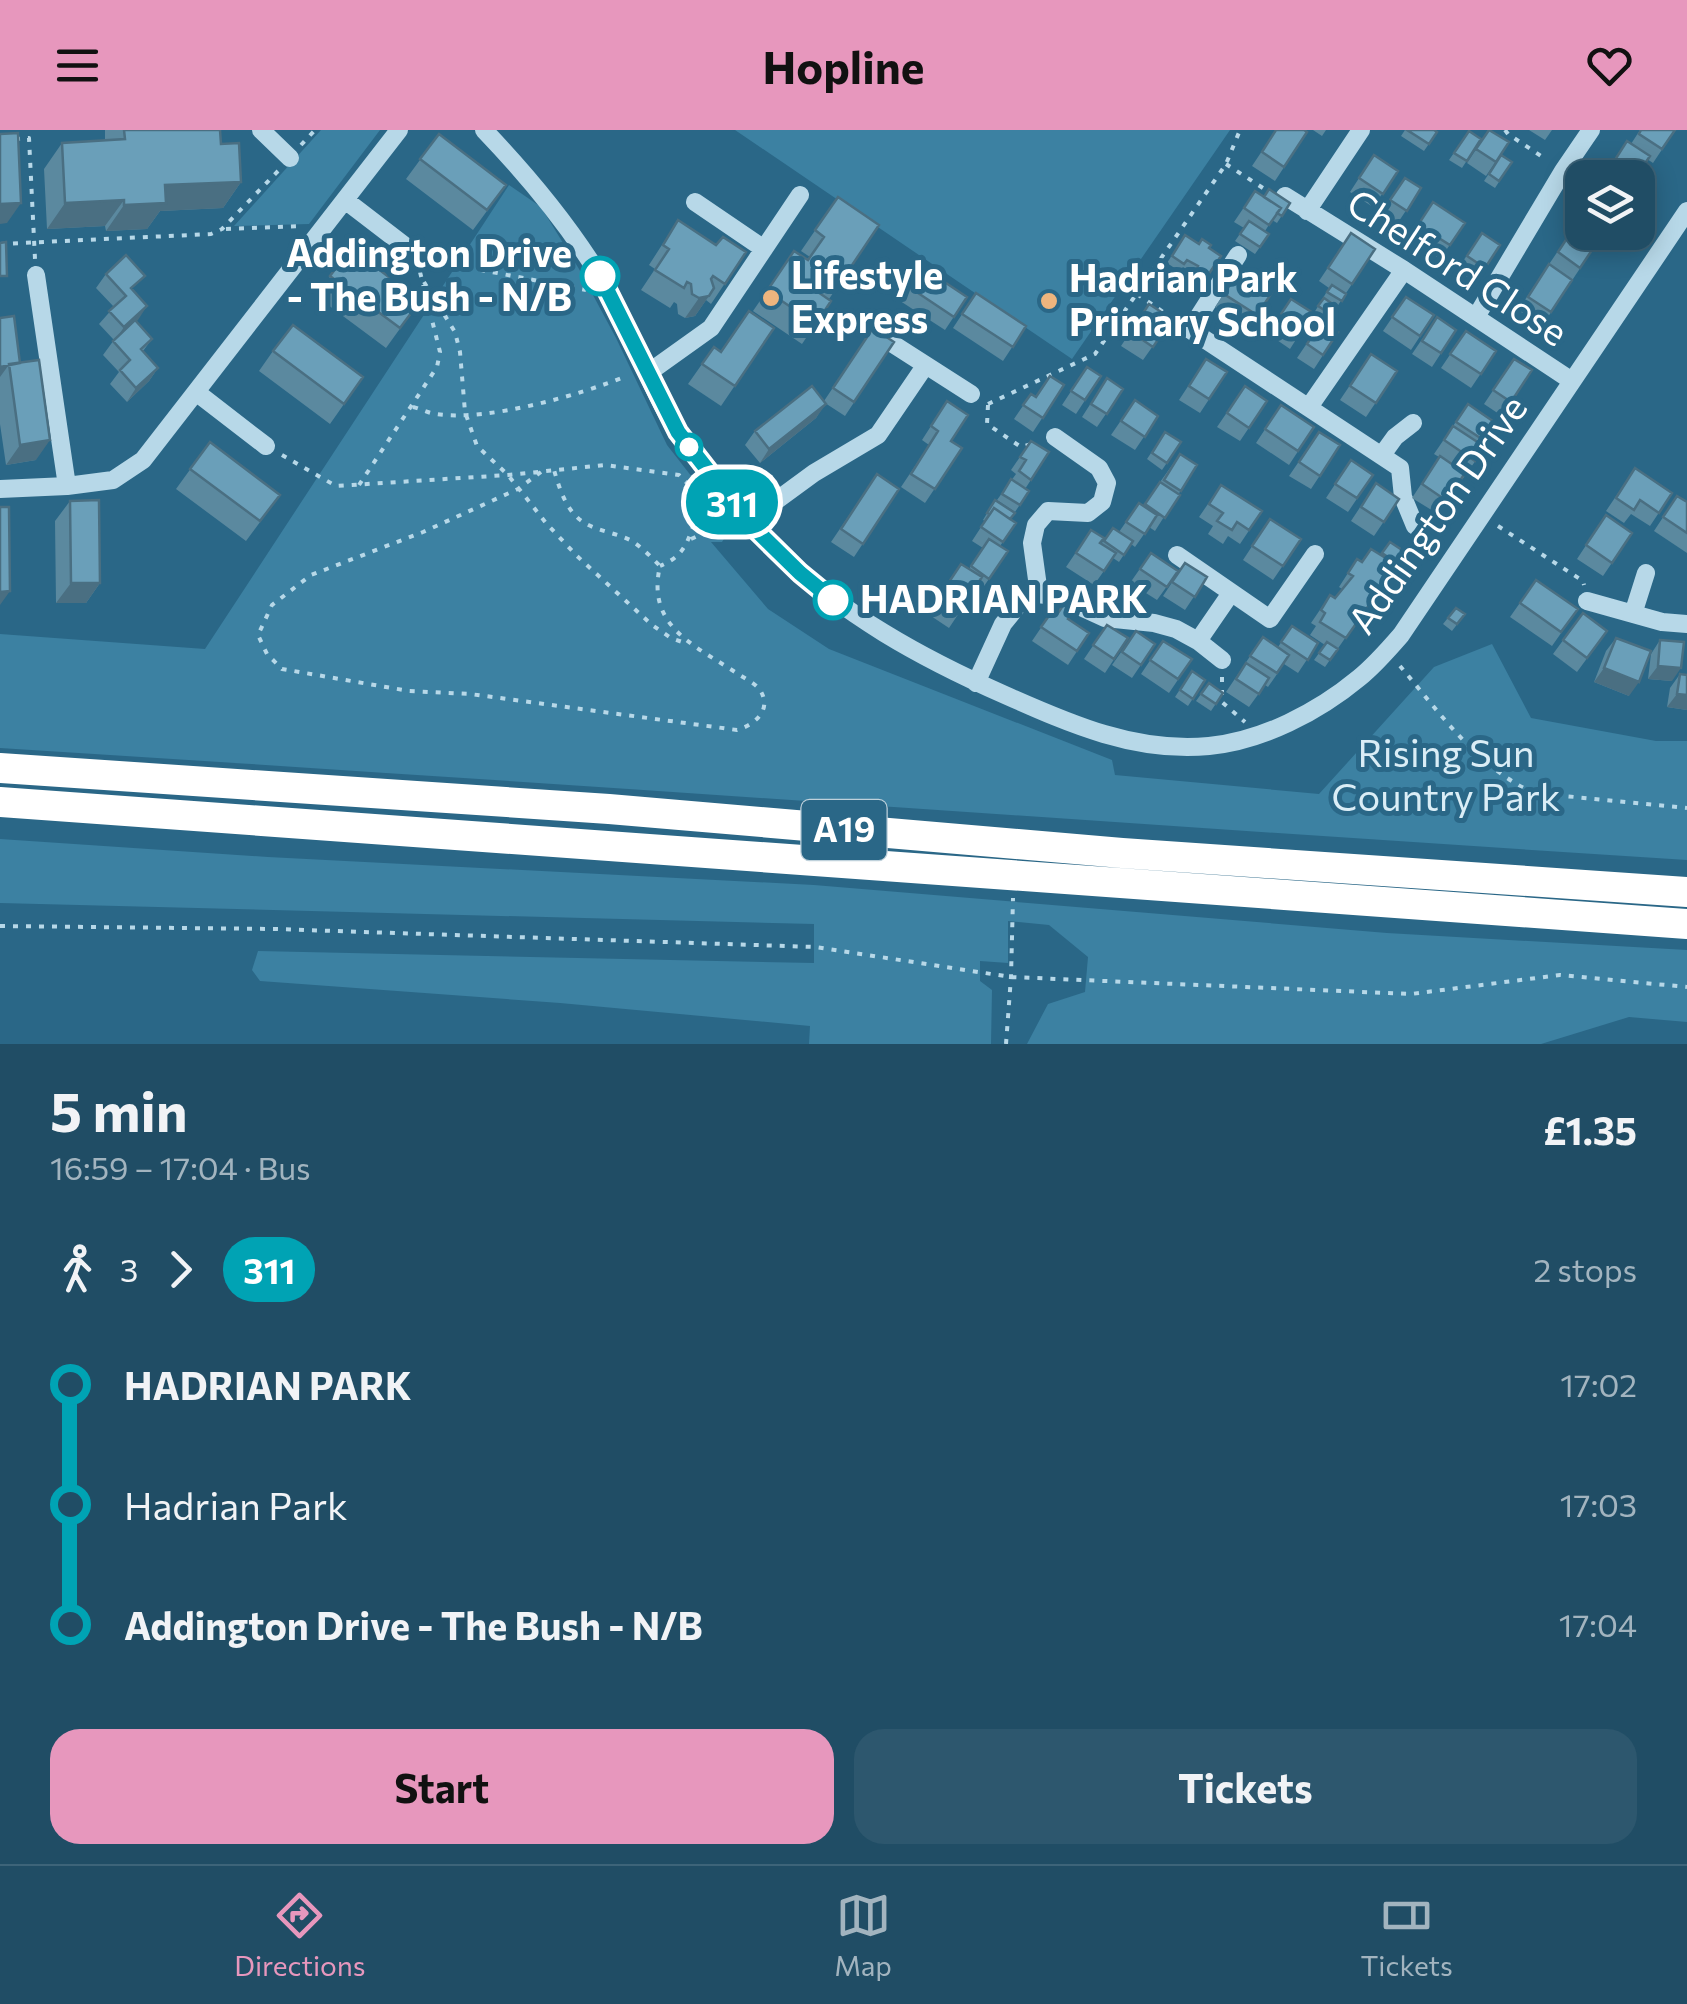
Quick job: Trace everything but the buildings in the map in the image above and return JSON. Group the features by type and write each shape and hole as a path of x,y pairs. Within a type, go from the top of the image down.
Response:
{"highway":[{"name":"A19","path":"0,768 589,808 1122,854 1687,892"},
{"name":"A19","path":"0,802 1687,924"}],"street":[{"path":"261,130 290,158"},
{"path":"0,488 113,480 143,460 398,130"},
{"name":"Addington Drive","path":"484,130 570,231 611,295 678,432 753,528 800,573 887,637 930,662 1100,734 1154,746 1210,746 1259,736 1321,705 1360,677 1402,635 1687,211"},
{"name":"Chelford Close","path":"1307,211 1361,130"},
{"path":"1476,317 1591,130"},
{"path":"647,371 711,328 800,195"},
{"name":"Chelford Close","path":"1284,196 1572,381"},
{"path":"345,200 414,253"},
{"path":"695,202 764,250"},
{"path":"1238,255 1186,328 1400,468 1403,497 1415,526"},
{"path":"1309,408 1404,270"},
{"path":"36,275 67,486"},
{"path":"882,337 972,394"},
{"path":"753,528 814,473 878,435 925,366"},
{"path":"196,392 266,446"},
{"path":"1382,455 1414,423"},
{"path":"1039,594 1032,543 1036,525 1048,511 1088,513 1102,502 1107,483 1100,468 1055,437"},
{"path":"1176,555 1270,619 1314,554"},
{"path":"1634,614 1646,574"},
{"path":"1198,641 1231,593"},
{"path":"976,682 1003,624 1019,604 1039,594 1058,597 1105,618 1176,629 1222,660"},
{"path":"1588,601 1662,622 1687,624"}],"path":[{"path":"0,244 212,234 222,229 315,130"},
{"path":"1055,437 1021,447 987,424 988,404 1096,354 1226,164 1240,130"},
{"path":"1505,130 1563,171"},
{"path":"14,139 29,138 36,275"},
{"path":"1226,164 1271,194 1284,196"},
{"path":"222,229 326,225"},
{"path":"414,253 430,260 611,295"},
{"path":"359,484 437,368 440,352 414,253"},
{"path":"424,282 456,332 466,415 477,446 508,476 518,489 577,556 652,625 759,688 764,701 761,716 750,726 737,730 487,696 410,692 282,669 267,654 258,635 272,605 311,576 423,532 518,489 541,472"},
{"path":"1137,294 1186,328"},
{"path":"412,407 435,414 486,414 554,399 647,371"},
{"path":"266,446 336,486 605,466 679,475 699,495 704,506 692,525 691,539 669,563 660,566"},
{"path":"554,470 566,502 578,518 629,540 660,566"},
{"path":"1482,515 1584,582 1588,601"},
{"path":"691,539 718,531 753,528"},
{"path":"660,566 656,584 659,601 673,628 689,645"},
{"path":"1387,650 1476,752 1516,785 1534,793 1687,808"},
{"path":"1222,660 1222,702 1259,736"},
{"path":"1006,1044 1013,898"},
{"path":"0,926 275,929 815,947 1011,977 1411,994 1560,976 1687,986"}],"green space":[{"path":"321,130 380,130 309,224 234,226"},
{"name":"Hadrian Park Primary School","path":"735,130 1230,130 1072,359"},
{"name":"Rising Sun Country Park","path":"509,185 541,207 616,338 667,445 731,527 722,542 711,542 768,609 829,649 1112,760 1115,775 1319,794 1434,667 1492,644 1531,718 1656,741 1687,741 1687,860 0,748 0,634 205,649"},
{"path":"0,839 814,885 1387,933 1687,950 1687,1022 1629,1017 1541,1044 1027,1044 1048,1004 1085,992 1088,957 1049,925 1008,921 1008,963 980,961 980,981 992,990 991,1044 809,1044 810,1026 260,981 252,970 258,951 814,963 814,924 0,903"}],"bus line":[{"name":"311","path":"600,276 678,432 748,522 833,600"}],"place":[{"name":"Addington Drive - The Bush - N/B","path":"600,276"},
{"name":"Lifestyle Express","path":"771,298"},
{"name":"Hadrian Park Primary School","path":"1049,301"},
{"name":"HADRIAN PARK","path":"833,600"}]}
